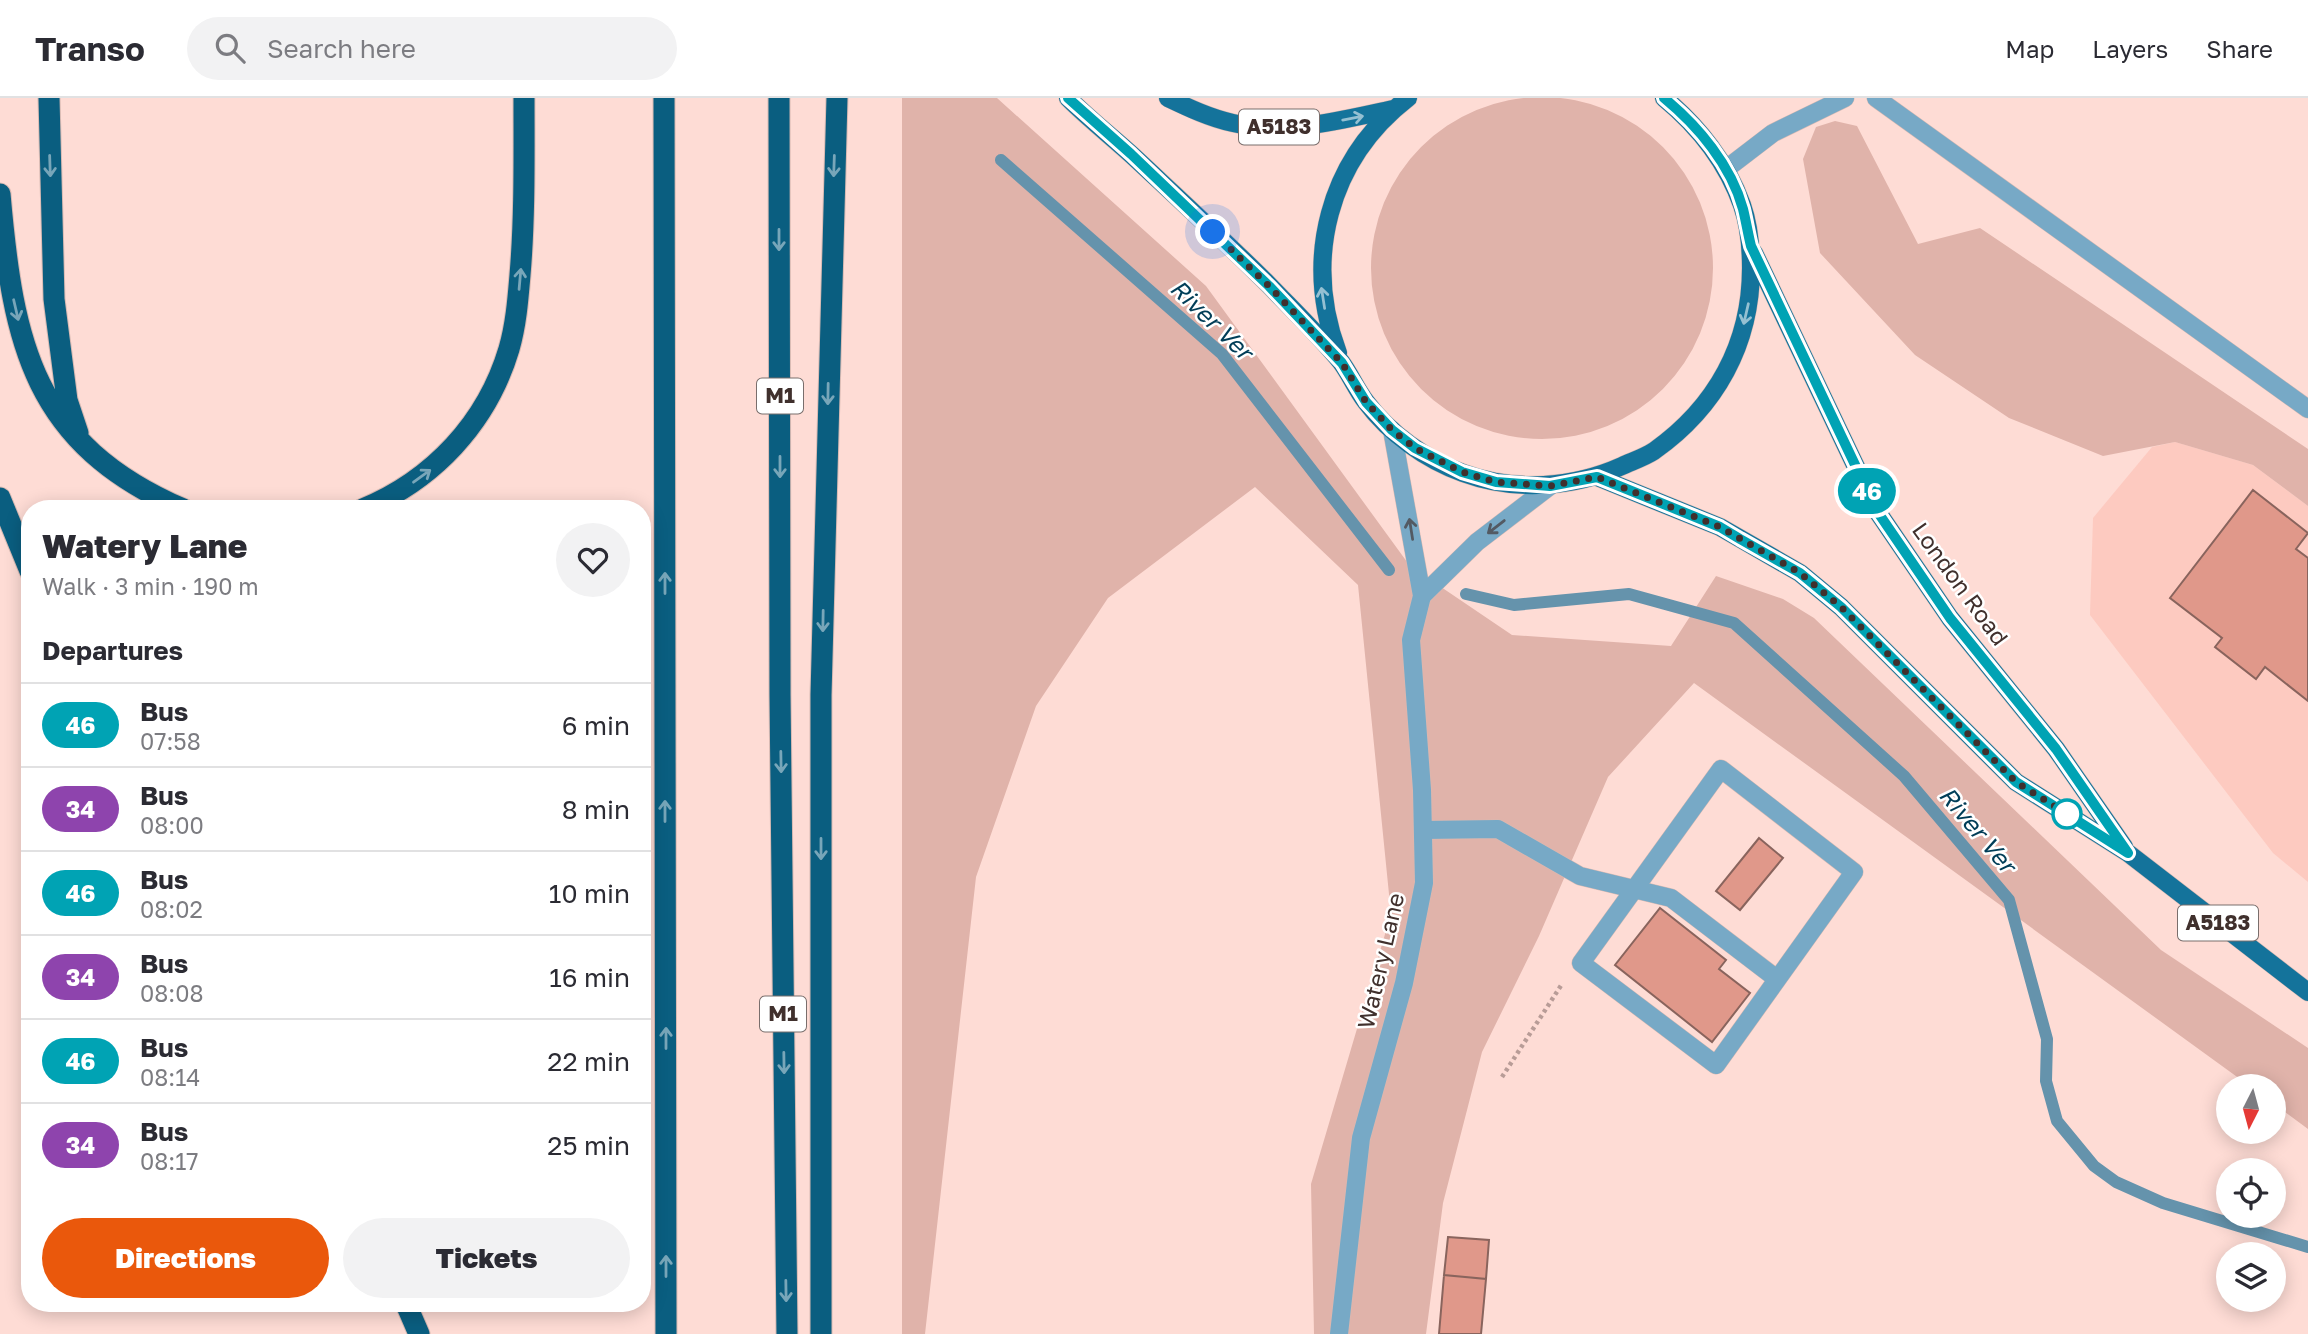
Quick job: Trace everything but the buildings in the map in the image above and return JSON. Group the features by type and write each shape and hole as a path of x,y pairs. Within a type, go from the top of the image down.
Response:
{"highway":[{"path":"49,98 54,299 67,400 82,444"},
{"path":"382,500 397,493 437,464 467,432 496,383 509,349 518,299 523,233 524,98"},
{"path":"664,98 666,1334"},
{"name":"M1","path":"779,98 780,694 787,1334"},
{"path":"821,1334 821,695 837,98"},
{"path":"0,194 14,302 29,363 50,405 82,444 114,471 161,500"},
{"path":"0,498 21,548"},
{"path":"409,1312 419,1334"}],"main road":[{"path":"1068,98 1131,154 1269,286 1342,363"},
{"name":"A5183","path":"1168,98 1198,112 1234,123 1269,127 1312,126 1394,109"},
{"path":"1408,98 1376,127 1346,169 1326,225 1322,287 1328,327 1342,363 1366,402 1392,430 1415,448 1462,472 1496,482 1550,486 1597,477 1652,453 1693,418 1720,383 1740,343 1751,293 1751,246 1742,207 1726,170 1688,118 1664,98"},
{"name":"London Road","path":"1751,246 1877,511 1950,618 2056,749 2128,853"},
{"name":"London Road","path":"1597,477 1720,527 1800,573 1841,607 2016,782 2128,853 2308,992"}],"street":[{"path":"1726,170 1773,133 1845,98"},
{"path":"1876,98 2308,409"},
{"path":"1392,430 1422,596"},
{"path":"1422,596 1477,542 1550,486"},
{"name":"Watery Lane","path":"1339,1334 1362,1138 1404,983 1424,883 1411,640 1422,596"},
{"path":"1721,769 1854,872 1716,1065 1581,963 1634,889 1721,769"},
{"path":"1423,830 1498,829 1580,876 1671,898 1777,979"}],"path":[{"path":"1502,1077 1571,970 1581,963"}],"shaded area":[{"path":"1525,97 1559,97 1592,104 1623,117 1651,135 1675,159 1693,187 1706,218 1713,251 1710,301 1700,334 1675,377 1651,401 1623,419 1592,432 1559,439 1525,439 1492,432 1461,419 1433,401 1409,377 1391,349 1378,318 1371,285 1371,251 1378,218 1391,187 1409,159 1433,135 1461,117 1492,104"},
{"path":"902,98 997,98 1206,286 1410,566 1512,635 1671,646 1716,576 1783,599 1814,618 2161,950 2308,1048 2308,1129 2286,1113 2286,1074 2233,1074 1694,683 1608,777 1539,936 1482,1052 1443,1203 1426,1334 1314,1334 1311,1184 1391,914 1358,585 1255,487 1108,598 1036,706 976,877 925,1334 902,1334"},
{"path":"1835,121 1857,126 1918,244 1980,228 2308,449 2308,506 2253,465 2175,442 2103,456 2009,418 1915,355 1820,253 1803,159 1816,127"},
{"path":"2175,442 2253,465 2308,506 2308,882 2273,853 2090,615 2093,518 2152,447"}],"waterway":[{"name":"River Ver","path":"1001,160 1222,354 1389,570"},
{"name":"River Ver","path":"1466,594 1514,605 1629,594 1734,623 1904,776 2009,900 2047,1039 2046,1081 2057,1121 2094,1166 2116,1182 2163,1203 2308,1247"}],"bus line":[{"name":"46","path":"1068,98 1131,154 1269,286 1342,363 1366,402 1392,430 1415,448 1462,472 1496,482 1550,486 1597,477 1720,527 1800,573 1841,607 2016,782 2128,853 2056,749 1950,618 1877,511 1751,246 1742,207 1726,170 1688,118 1664,98"}],"route":[{"path":"1213,232 1342,363 1366,402 1392,430 1415,448 1462,472 1496,482 1550,486 1597,477 1720,527 1800,573 1841,607 2016,782 2067,814"}]}
